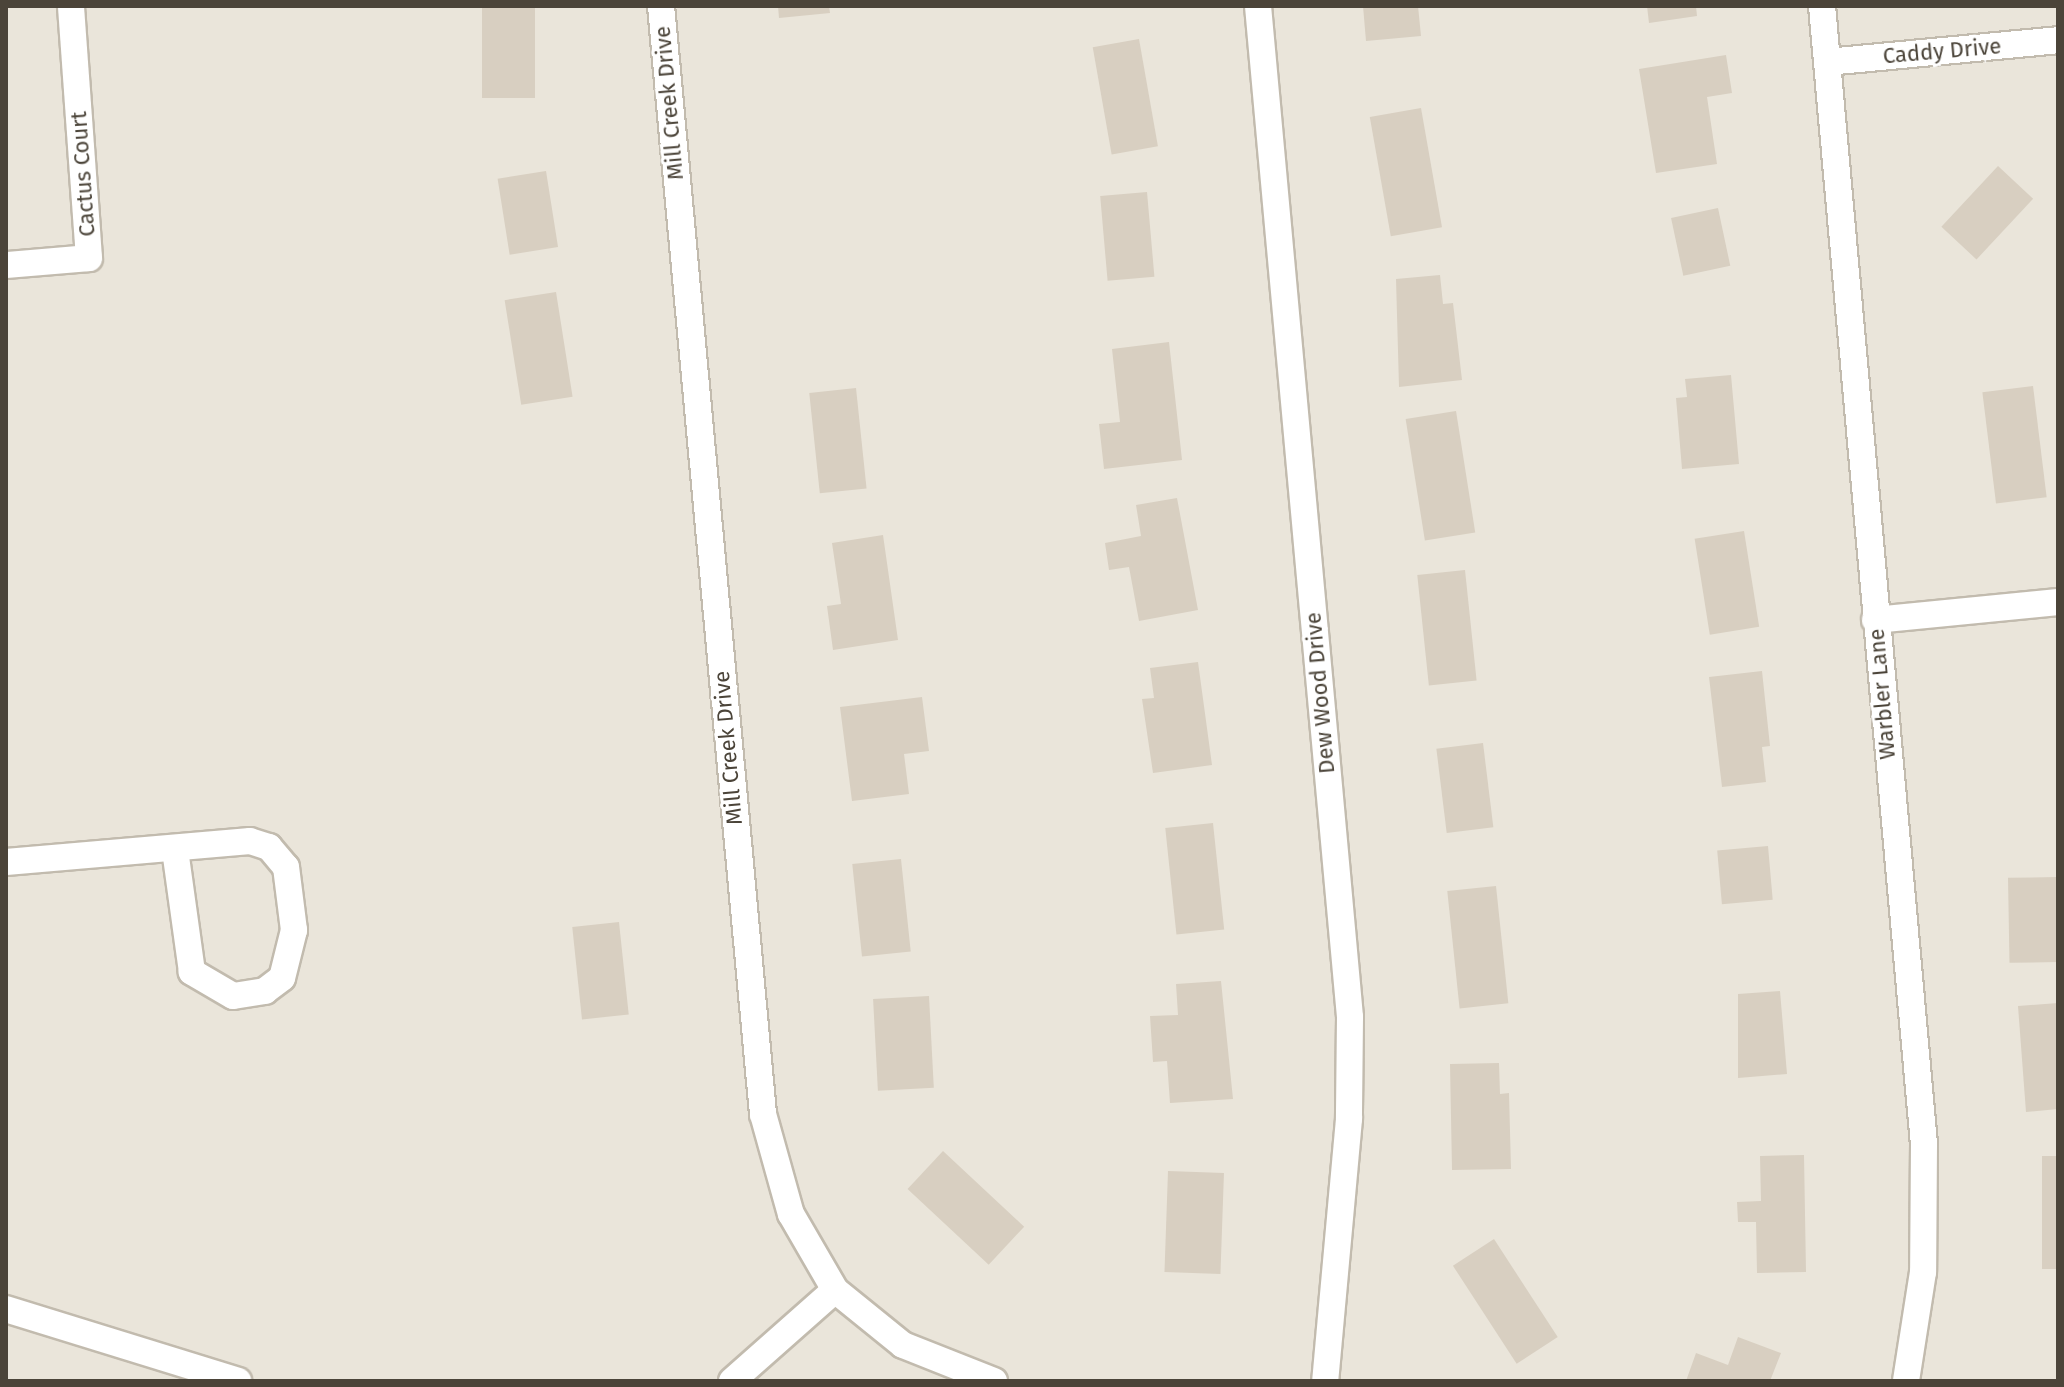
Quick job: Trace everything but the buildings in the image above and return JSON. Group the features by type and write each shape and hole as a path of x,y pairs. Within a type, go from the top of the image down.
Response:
{"street":[{"name":"Cactus Court","path":"6,265 89,258 71,6"},
{"name":"Mill Creek Drive","path":"661,6 763,1114 791,1214 835,1290 903,1345 994,1381"},
{"name":"Dew Wood Drive","path":"1258,6 1350,1017 1349,1119 1325,1381"},
{"name":"Warbler Lane","path":"1822,6 1924,1144 1923,1272 1906,1381"},
{"name":"Caddy Drive","path":"1827,62 2058,40"},
{"path":"1875,620 2058,602"},
{"path":"6,862 175,850 250,841 269,847 286,867 290,959 265,991 233,996 192,972 175,850"},
{"path":"732,1381 835,1290"},
{"path":"6,1309 238,1381"}],"shaded area":[{"path":"6,6 2058,6 2058,1381 6,1381"}]}
